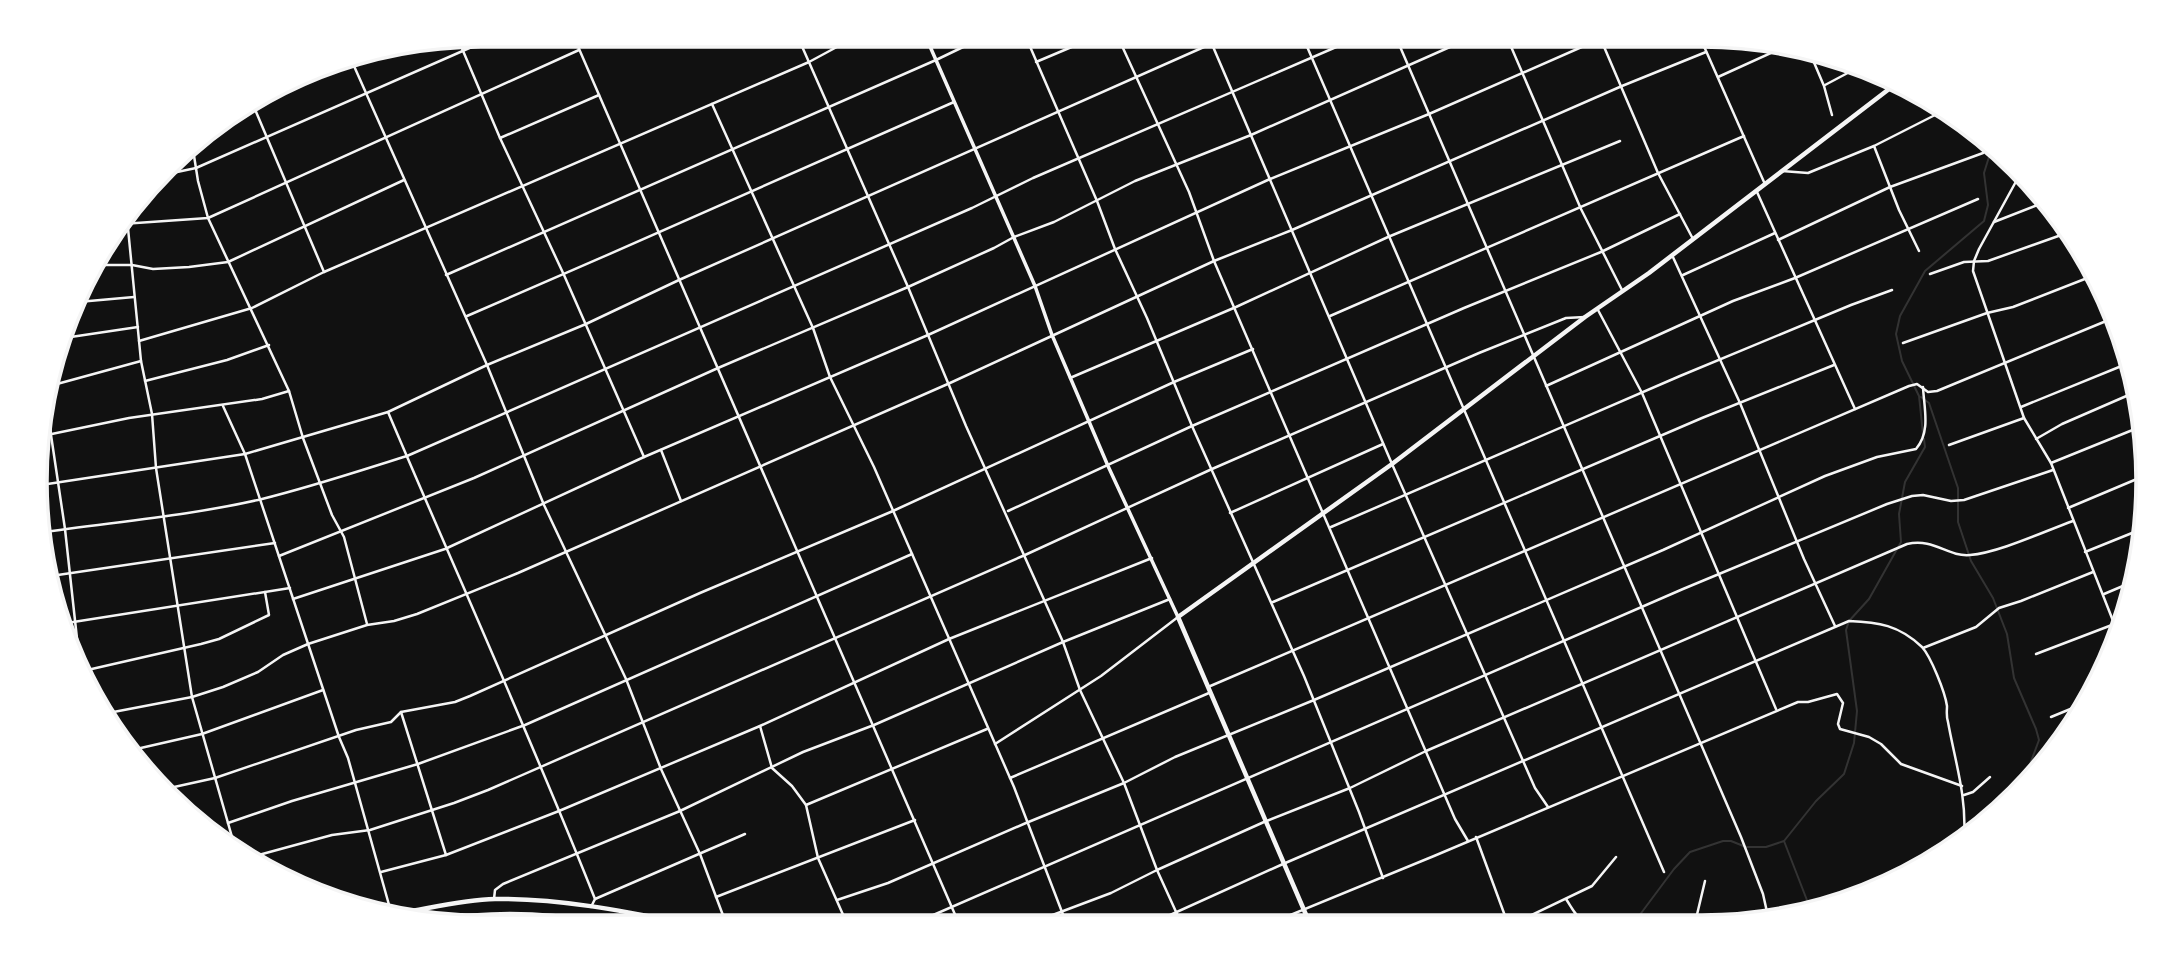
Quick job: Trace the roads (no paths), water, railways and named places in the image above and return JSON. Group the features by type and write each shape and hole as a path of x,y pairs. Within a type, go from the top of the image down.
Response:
{"main road":[{"path":"1306,915 1178,617 1392,464 1888,89"},
{"path":"417,910 449,903 494,899 591,907 636,915"},
{"path":"477,915 508,912 552,915"}],"street":[{"path":"176,172 196,168 471,47"},
{"path":"578,47 956,915"},
{"path":"802,47 1045,600 1080,691 1124,783 1157,870 1177,913"},
{"path":"139,341 252,308 324,272 809,62 837,47"},
{"path":"930,47 1035,286 1052,335 1108,466 1178,617 1080,691 995,744"},
{"path":"446,275 964,47"},
{"path":"1029,47 1192,426 1314,700 1383,878"},
{"path":"1036,62 1072,47"},
{"path":"1122,47 1189,192 1214,261 1444,795 1468,841"},
{"path":"47,484 246,454 388,412 486,365 586,324 1203,47"},
{"path":"1214,47 1503,717 1540,797 1548,807"},
{"path":"1307,47 1664,872"},
{"path":"50,531 261,499 321,484 407,456 1337,47"},
{"path":"1400,47 1701,742 1751,860 1766,910"},
{"path":"279,556 523,456 718,368 908,287 1014,237 1054,222 1135,181 1251,135 1451,47"},
{"path":"1511,47 1581,208 1622,291"},
{"path":"293,599 445,550 738,415 928,335 1270,179 1429,114 1579,47"},
{"path":"1604,47 1658,173 1693,239"},
{"path":"1704,47 1765,183"},
{"path":"462,48 644,457"},
{"path":"132,224 208,218 579,50"},
{"path":"114,712 192,696 249,677 283,655 309,644 367,625 417,614 950,383 1214,261 1706,52"},
{"path":"1717,78 1771,53"},
{"path":"1814,62 1832,116"},
{"path":"355,66 466,317 544,505 626,679 641,722 700,854 723,915"},
{"path":"1824,86 1848,72"},
{"path":"500,138 599,95"},
{"path":"466,317 954,102"},
{"path":"712,104 774,238 813,328 830,377 893,511 1010,778 1063,915"},
{"path":"255,110 324,272"},
{"path":"1782,171 1808,173 1874,146 1935,115"},
{"path":"1328,316 1744,136"},
{"path":"1070,378 1236,307 1388,237 1620,141"},
{"path":"1874,146 1919,251"},
{"path":"1778,240 1890,187 1983,153"},
{"path":"194,156 208,218 270,345 332,515 341,530 367,625"},
{"path":"104,265 153,268 228,262 404,180"},
{"path":"2016,182 1974,261 1976,281 2007,363 2024,418 2051,463 2113,621"},
{"path":"1756,191 1855,409"},
{"path":"1546,386 1733,301 1795,278 1978,199"},
{"path":"1994,222 2036,205"},
{"path":"1006,512 1192,426 1505,290 1601,252 1680,214"},
{"path":"128,229 141,361 152,414 156,468 192,696 232,836"},
{"path":"1681,275 1775,233"},
{"path":"1930,274 1964,262 1988,261 2060,236"},
{"path":"1672,255 1740,403 1835,626"},
{"path":"1903,343 1987,313 1999,312 2085,278"},
{"path":"1330,528 1486,459 1892,290"},
{"path":"86,301 134,297"},
{"path":"1598,310 1642,393 1776,709"},
{"path":"260,855 331,835 370,830 432,811 541,767 1025,555 1212,469 1524,334 1571,316 1585,317"},
{"path":"1010,778 1368,618 1909,386 1917,384 1928,392 1937,391 2105,321"},
{"path":"72,337 138,327"},
{"path":"145,381 227,360 270,345"},
{"path":"173,787 215,778 356,730 391,722 401,712 455,702 663,609 893,511 985,467 1253,349"},
{"path":"59,383 141,361"},
{"path":"1272,603 1660,436 1834,365"},
{"path":"2021,407 2120,367"},
{"path":"837,900 888,883 1124,783 1175,757 1314,700 1779,496 1877,457 1916,449 1926,428 1923,387"},
{"path":"51,435 152,414 262,399 289,391"},
{"path":"2036,439 2062,424 2127,396"},
{"path":"223,406 246,454 348,758 389,904"},
{"path":"388,412 445,550 525,725 595,899"},
{"path":"1949,445 2024,418"},
{"path":"50,429 65,529 76,636"},
{"path":"2051,463 2133,430"},
{"path":"1230,513 1383,444"},
{"path":"661,450 681,500"},
{"path":"933,915 1288,760 1408,711 1642,607 1902,498 1923,495 1938,500 1964,500 2053,470"},
{"path":"2068,508 2136,479"},
{"path":"1051,915 1111,892 1264,822 1350,788 1503,717 1907,544 1929,543 1969,555 1986,552 2073,521"},
{"path":"2085,552 2133,533"},
{"path":"58,575 275,542"},
{"path":"228,823 418,764 525,725 912,554"},
{"path":"381,872 446,855 559,811 760,726 949,639 1152,558"},
{"path":"1923,648 1976,626 1997,609 2093,572"},
{"path":"2103,594 2123,586"},
{"path":"71,622 290,588"},
{"path":"90,669 219,639 269,615 265,592"},
{"path":"494,899 495,890 499,886 680,811 810,749 1170,599"},
{"path":"1172,915 1283,864 1849,621 1875,621 1893,627 1923,648 1947,705 1947,719 1964,795 1965,826"},
{"path":"2036,654 2111,625"},
{"path":"140,748 202,734 323,690"},
{"path":"1291,915 1776,709 1837,694 1843,704 1838,724 1840,730 1869,737 1881,744 1902,764 1962,786"},
{"path":"2051,717 2071,709"},
{"path":"401,712 446,855"},
{"path":"760,726 772,768 792,786 806,805 818,858 843,915"},
{"path":"806,805 988,729"},
{"path":"1964,795 1973,792 1990,777"},
{"path":"716,897 915,820"},
{"path":"591,907 595,899 745,834"},
{"path":"1476,837 1505,915"},
{"path":"1532,915 1592,886 1616,857"},
{"path":"1697,915 1705,881"},
{"path":"1566,899 1576,915"}],"waterway":[{"path":"1923,434 1919,396 1902,361 1896,334 1900,316 1925,271 1984,221 1988,205 1984,173 1989,156"},
{"path":"1921,397 1929,403 1958,488 1958,522 1971,561 1993,598 2007,634 2014,678 2036,729 2039,740 2030,765"},
{"path":"1640,915 1690,852 1723,841 1746,847 1766,847 1784,841 1816,801 1844,774 1854,743 1857,711 1846,630 1849,621 1869,599 1901,542 1899,514 1905,482 1925,447 1924,439"},
{"path":"1784,841 1807,901"}]}
